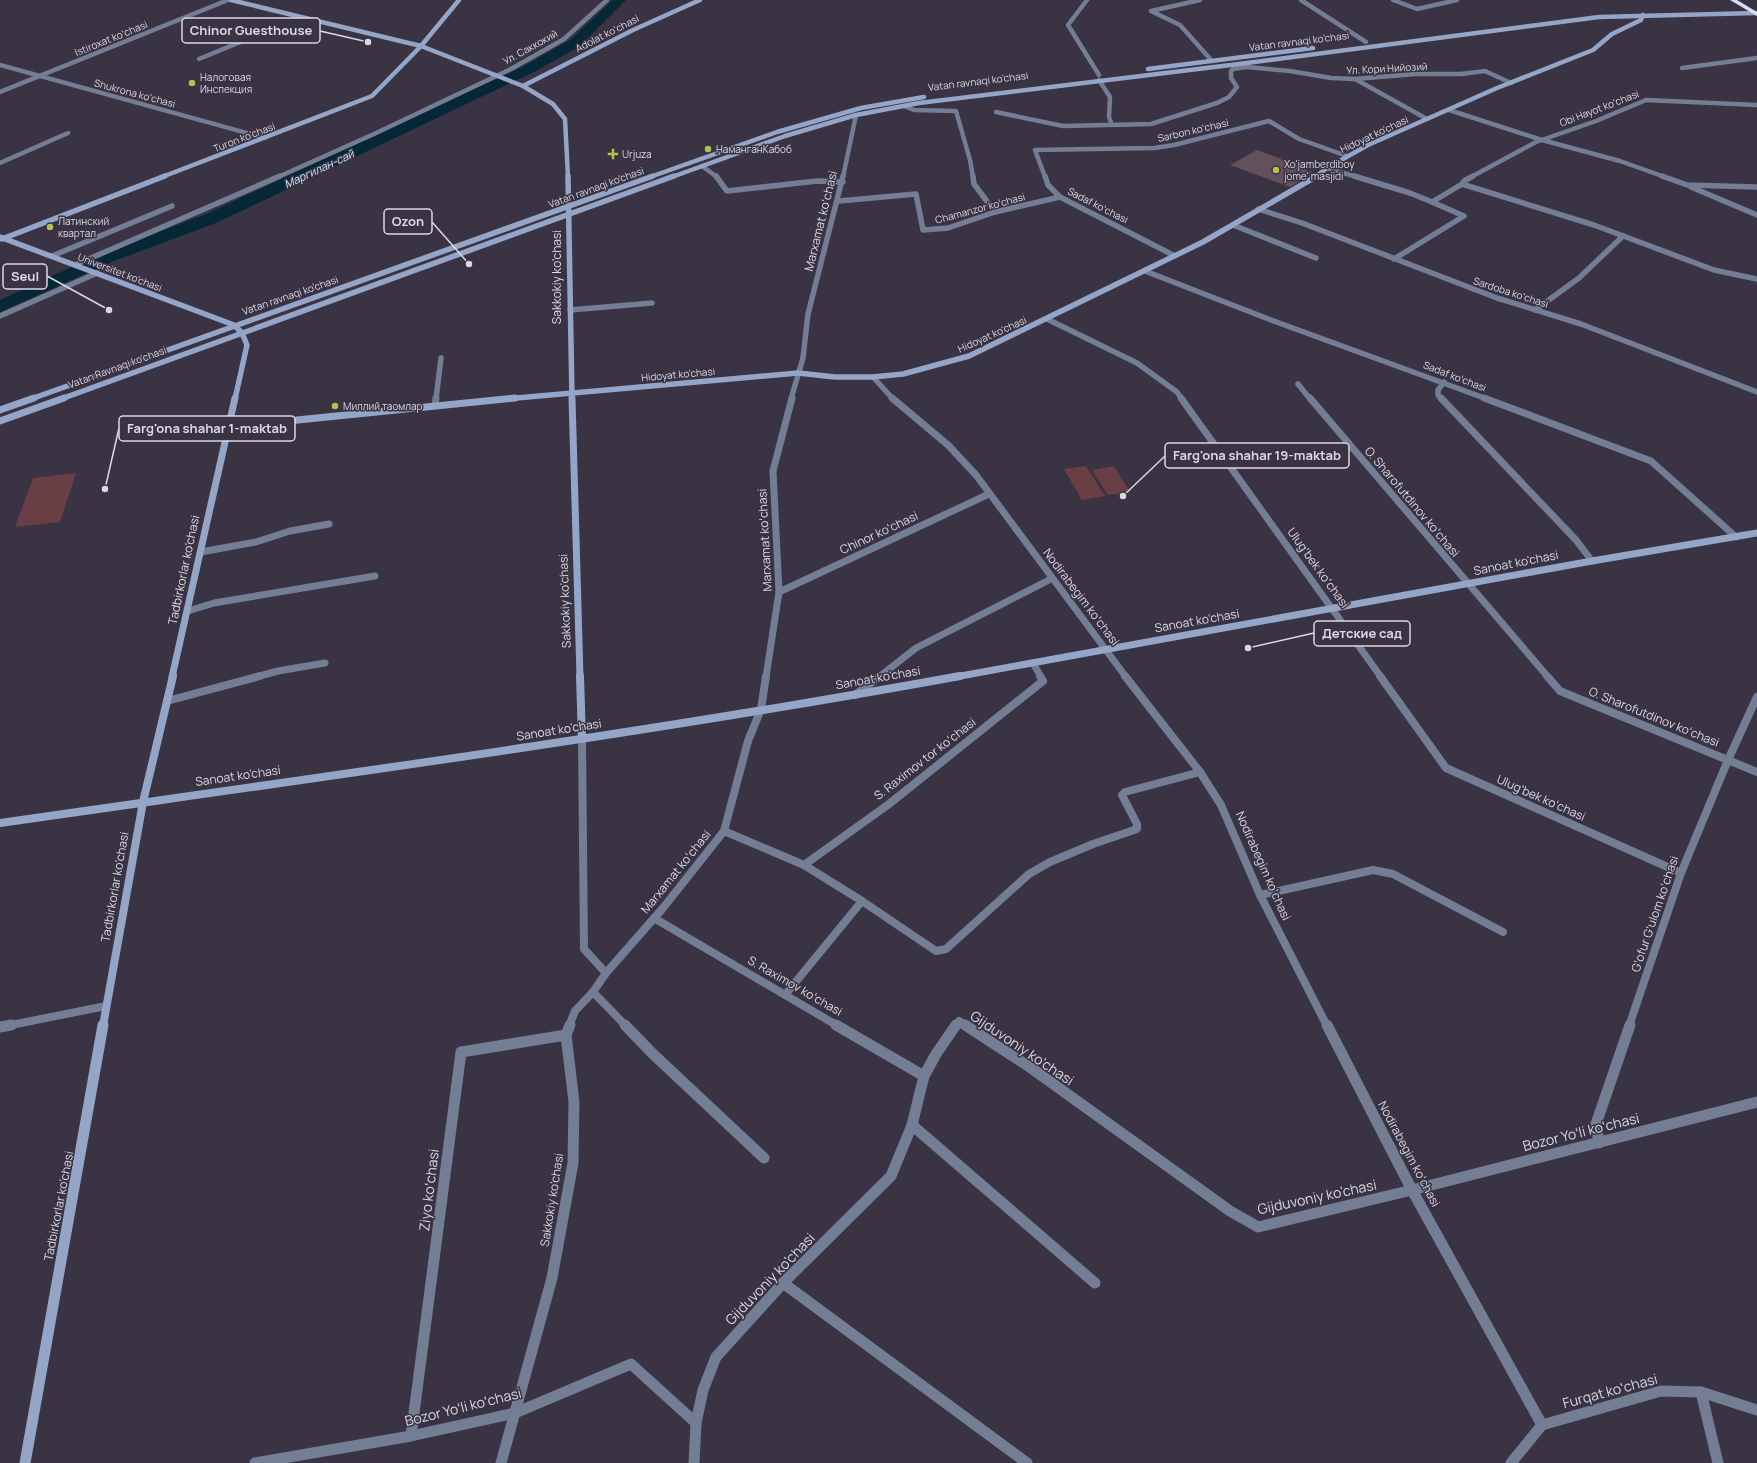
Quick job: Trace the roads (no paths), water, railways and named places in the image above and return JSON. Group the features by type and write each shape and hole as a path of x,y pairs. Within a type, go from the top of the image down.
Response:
{"highway":[{"path":"1732,0 1749,4 1757,12"}],"main road":[{"name":"Sakkokiy ko'chasi","path":"231,0 422,46 523,86 553,104 560,110 565,119 570,206 570,310 582,738"},
{"name":"Turon ko'chasi","path":"1,239 372,96 422,46 459,0"},
{"name":"Adolat koʻchasi","path":"523,86 609,41 666,14 700,0"},
{"name":"Vatan ravnaqi ko'chasi","path":"1335,46 1592,13 1749,4"},
{"name":"Vatan ravnaqi ko'chasi","path":"1092,76 1126,77 1239,64 1592,18 1757,12"},
{"name":"Hidoyat ko'chasi","path":"228,427 572,392 798,373 835,377 873,377 903,374 969,356 1175,256 1233,225 1320,174 1347,156 1427,119 1593,50 1612,34 1641,20 1643,15"},
{"name":"Vatan ravnaqi ko'chasi","path":"1144,69 1320,48"},
{"path":"1121,72 1126,77"},
{"name":"Vatan ravnaqi ko'chasi","path":"242,333 785,136 856,115 904,106 1099,77 1106,74"},
{"name":"Vatan ravnaqi ko'chasi","path":"234,325 805,123 861,108 958,92"},
{"name":"Universitet ko'chasi","path":"1,239 52,256 234,325"},
{"path":"234,325 242,333"},
{"name":"Vatan Ravnaqi ko'chasi","path":"0,410 234,325"},
{"name":"Vatan Ravnaqi ko'chasi","path":"0,421 242,333"},
{"name":"Tadbirkorlar ko'chasi","path":"25,1463 143,802 188,611 247,345 242,333"},
{"name":"Sanoat ko'chasi","path":"0,823 582,738 855,695 1468,585 1592,561 1757,533"}],"street":[{"name":"Istiroxat koʻchasi","path":"0,92 228,0"},
{"name":"Ул. Саккокий","path":"75,265 243,193 374,134 497,76 564,39 606,0"},
{"path":"1087,0 1068,25 1110,97 1109,117 1112,125"},
{"path":"1200,0 1151,11 1180,25 1212,61"},
{"path":"1304,0 1366,42"},
{"path":"1393,0 1417,9 1457,0"},
{"path":"199,59 301,17"},
{"path":"1682,68 1757,58"},
{"name":"Ул. Кори Нийозий","path":"1239,64 1246,67 1356,80 1416,74 1460,74 1480,71 1490,72 1511,83"},
{"name":"Shukrona koʻchasi","path":"0,65 265,138"},
{"path":"996,112 1063,126 1151,124 1217,103 1229,97 1237,87 1232,78 1231,71 1233,69 1246,67"},
{"path":"1356,80 1427,119"},
{"name":"Obi Hayot koʻchasi","path":"1432,202 1462,184 1464,180 1542,140 1596,121 1646,100 1757,105"},
{"path":"904,106 914,110 956,111 970,160 974,184 996,212"},
{"path":"1449,110 1542,140 1620,161 1687,185 1757,215"},
{"name":"Marxamat koʻchasi","path":"606,973 654,918 724,830 748,741 761,709 779,592 773,471 798,373 803,362 808,316 839,201 856,115"},
{"name":"Sarbon koʻchasi","path":"1035,150 1154,148 1174,145 1269,121 1299,139 1347,156"},
{"path":"0,163 68,133"},
{"name":"Sadaf koʻchasi","path":"1035,150 1048,185 1060,197 1175,256"},
{"path":"702,166 715,175 727,190 817,181 843,182"},
{"path":"1327,168 1410,193 1464,216 1464,218 1394,259"},
{"path":"1462,184 1594,225 1714,270 1757,279"},
{"path":"1687,185 1757,187"},
{"name":"Chamanzor koʻchasi","path":"839,201 916,194 923,230 948,228 996,212 1060,197"},
{"path":"52,256 172,206"},
{"name":"Sardoba koʻchasi","path":"1258,209 1302,224 1497,298 1581,324 1757,392"},
{"path":"1233,225 1316,258"},
{"path":"1535,310 1579,278 1623,236"},
{"name":"Sadaf koʻchasi","path":"1145,271 1271,320 1444,382 1651,461 1736,537"},
{"path":"0,316 97,273"},
{"path":"570,310 652,303"},
{"name":"Ulugʻbek koʻchasi","path":"1047,318 1137,363 1177,392 1446,768 1681,873"},
{"path":"435,406 441,358"},
{"name":"Nodirabegim koʻchasi","path":"873,377 886,393 948,445 976,475 1104,650 1200,772 1221,805 1260,896 1412,1190 1542,1425"},
{"path":"1444,382 1438,390 1438,395 1576,540 1592,561"},
{"name":"O. Sharofutdinov koʻchasi","path":"1298,384 1468,585 1560,690 1757,772"},
{"name":"Chinor koʻchasi","path":"779,592 989,494"},
{"path":"201,552 256,542 290,531 329,524"},
{"path":"188,611 214,603 375,576"},
{"path":"855,695 916,648 1051,579"},
{"path":"167,701 278,671 325,663"},
{"name":"S. Raximov tor koʻchasi","path":"804,865 889,804 1043,681 1033,663"},
{"name":"Gʻofur Gʻulom koʻchasi","path":"1599,1143 1596,1124 1681,873 1728,760 1757,697"},
{"name":"Sakkokiy ko'chasi","path":"501,1463 552,1278 573,1163 574,1102 566,1034 575,1011 593,992 606,973 584,949 582,738"},
{"path":"724,830 804,865 862,901 936,951 946,949 1029,874 1050,862 1093,844 1134,831 1137,828 1137,824 1122,795 1125,792 1200,772"},
{"path":"1260,896 1373,870 1393,874 1503,932"},
{"path":"785,995 862,901"},
{"name":"S. Raximov koʻchasi","path":"654,918 924,1076"},
{"path":"593,992 653,1054 764,1158"},
{"path":"0,1027 106,1006"},
{"name":"Gijduvoniy ko'chasi","path":"694,1463 696,1423 703,1390 716,1357 783,1283 891,1176 912,1125 924,1076 936,1054 959,1021 1031,1068 1230,1211 1258,1227 1412,1190"},
{"name":"Ziyo koʻchasi","path":"411,1436 461,1052 566,1034"},
{"name":"Bozor Yoʻli koʻchasi","path":"1412,1190 1757,1102"},
{"path":"912,1125 1095,1283"},
{"path":"783,1283 1027,1463"},
{"name":"Bozor Yoʻli koʻchasi","path":"255,1463 411,1436 515,1413 631,1364 696,1423"},
{"name":"Furqat koʻchasi","path":"1542,1425 1661,1391 1701,1392 1757,1410"},
{"path":"1701,1392 1718,1463"},
{"path":"1511,1463 1542,1425"}],"waterway":[{"name":"Маргилан-сай","path":"0,307 108,257 210,219 489,89 531,68 575,43 620,0"}],"place":[{"name":"Chinor Guesthouse","path":"368,42"},
{"name":"Налоговая Инспекция","path":"192,83"},
{"name":"НаманганКабоб","path":"708,149"},
{"name":"Urjuza","path":"613,154"},
{"name":"Xo'jamberdiboy jome' masjidi","path":"1276,170"},
{"name":"Латинский квартал","path":"50,227"},
{"name":"Ozon","path":"469,264"},
{"name":"Seul","path":"109,310"},
{"name":"Миллий таомлар","path":"335,406"},
{"name":"Farg'ona shahar 1-maktab","path":"105,489"},
{"name":"Farg'ona shahar 19-maktab","path":"1123,496"},
{"name":"Детские сад","path":"1248,648"}]}
